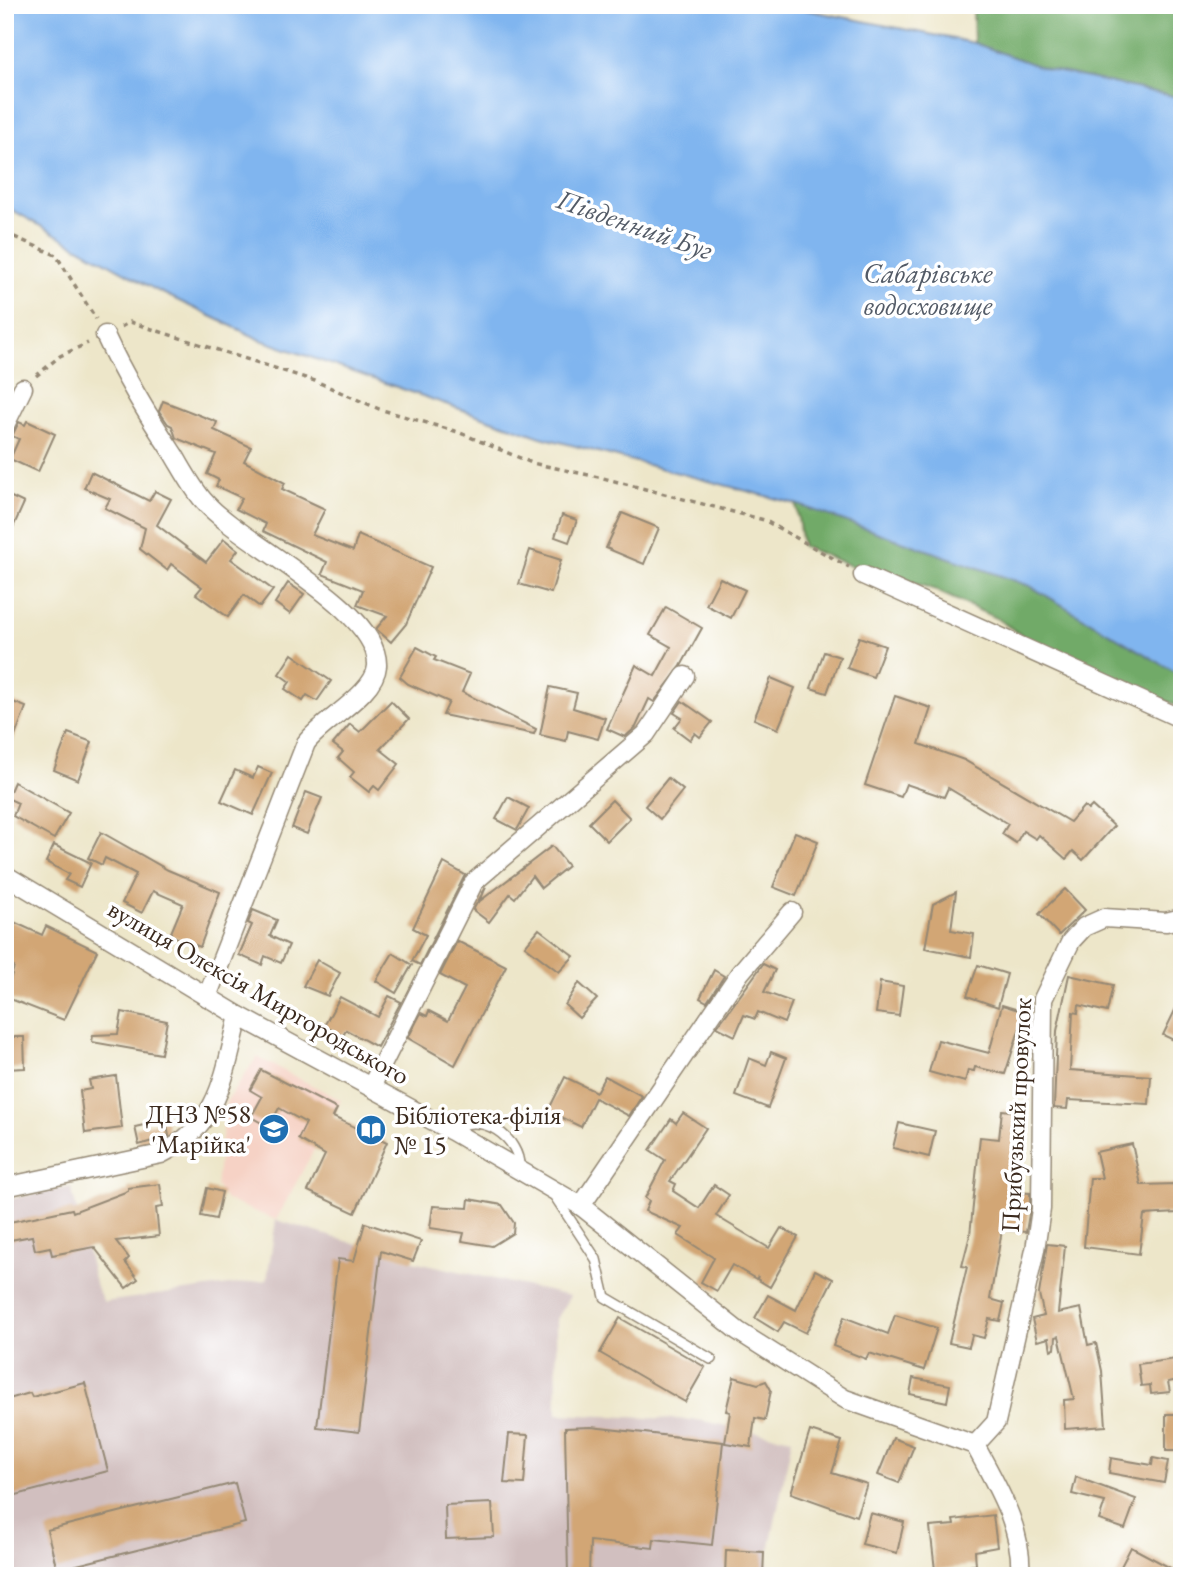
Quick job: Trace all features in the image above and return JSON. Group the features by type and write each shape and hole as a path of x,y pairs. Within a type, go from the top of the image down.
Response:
{"street":[{"path":"105,335 128,385 202,499 225,523 312,582 347,612 364,631 377,665 374,679 365,690 316,729 306,743 207,997"},
{"path":"5,425 23,388"},
{"path":"863,575 1182,719"},
{"path":"372,1087 474,882 646,734 685,676"},
{"name":"вулиця Олексія Миргородського","path":"5,875 239,1016 452,1131 580,1206 738,1331 845,1399 975,1445"},
{"path":"580,1206 740,973 792,912"},
{"name":"Прибузький провулок","path":"975,1445 996,1422 1035,1250 1041,1209 1043,999 1071,941 1084,927 1104,918 1166,922 1182,918"},
{"path":"5,1187 161,1154 183,1143 204,1123 219,1095 239,1016"},
{"path":"975,1445 1006,1503 1022,1559 1020,1576"}],"lane":[{"path":"549,1188 596,1259 604,1297 711,1359"}],"path":[{"path":"5,233 56,255 105,335"},
{"path":"23,388 60,356 130,322 315,381 379,409 458,432 532,463 603,478 764,520 863,575"}],"shaded area":[{"name":"ДНЗ №58 'Марійка'","path":"257,1057 341,1100 276,1220 226,1200 216,1186 226,1102"},
{"path":"71,1187 96,1287 104,1302 267,1280 276,1220 413,1261 570,1296 556,1319 557,1414 697,1420 792,1439 768,1556 767,1576 5,1576 5,1200"}],"green space":[{"path":"973,5 1182,5 1182,98 1046,69 974,43"},
{"path":"796,504 1030,586 1182,676 1182,707 1112,680 1027,639 996,618 928,587 866,572 802,546"}],"water":[{"name":"Сабарівське водосховище","path":"5,5 782,5 974,43 1046,69 1182,98 1182,676 1030,586 796,504 541,437 261,340 156,290 5,206"}],"building":[{"path":"163,401 217,422 214,430 251,447 244,461 285,483 282,489 325,509 312,535 353,551 358,535 431,567 406,624 391,642 376,629 387,616 357,605 363,590 322,574 327,562 263,531 266,524 236,509 242,498 216,486 219,480 207,474 216,454 176,438 172,426 159,411"},
{"path":"27,421 55,434 38,472 10,459 19,439 12,436 19,422 25,425"},
{"path":"91,472 149,501 155,491 171,499 157,525 206,562 224,539 238,550 231,559 273,590 260,607 244,595 228,617 196,594 202,587 171,564 167,570 140,549 145,528 105,508 110,499 84,488"},
{"path":"5,494 24,503 5,545"},
{"path":"622,513 659,528 644,564 606,548"},
{"path":"562,515 577,520 569,542 555,537"},
{"path":"530,550 561,560 551,593 519,584"},
{"path":"720,578 745,590 731,618 706,605"},
{"path":"288,583 304,594 290,614 275,603"},
{"path":"666,607 702,628 681,666 654,702 649,699 636,727 625,737 607,729 636,665 655,676 671,647 650,635"},
{"path":"859,637 885,646 873,677 847,668"},
{"path":"417,647 436,657 434,660 470,674 462,692 536,729 534,734 443,715 449,702 408,684 400,677"},
{"path":"824,652 840,657 827,693 811,688"},
{"path":"292,654 331,681 317,701 307,695 303,701 285,689 290,682 279,674"},
{"path":"771,678 795,688 778,729 754,719"},
{"path":"550,687 577,693 573,708 605,718 598,739 568,731 566,741 540,735"},
{"path":"895,696 931,708 919,744 964,760 1070,822 1084,806 1088,810 1092,806 1114,826 1083,860 1073,851 1066,859 1039,835 1036,839 1023,831 1016,843 1002,834 1008,824 948,788 944,797 906,784 901,797 865,785"},
{"path":"5,699 26,707 7,757 5,757"},
{"path":"391,701 409,719 380,749 399,764 379,790 374,786 369,792 350,777 354,772 338,758 343,752 333,744 350,724 360,732"},
{"path":"682,701 712,722 700,737 695,733 690,740 674,728 682,718 674,713"},
{"path":"68,733 92,742 78,780 54,770"},
{"path":"258,767 272,773 253,815 221,801 235,770 253,778"},
{"path":"668,778 683,790 660,819 645,806"},
{"path":"14,782 69,813 54,839 13,816 18,803 7,798"},
{"path":"306,792 322,798 307,834 292,828"},
{"path":"508,797 529,808 517,830 496,819"},
{"path":"612,800 630,818 607,841 589,823"},
{"path":"101,832 168,870 220,892 200,947 170,935 183,904 153,891 142,913 122,903 136,874 105,858 102,865 88,858"},
{"path":"795,832 818,841 796,896 773,887"},
{"path":"54,845 91,863 80,887 65,880 69,874 46,862"},
{"path":"552,846 568,866 541,888 532,876 515,898 510,894 489,922 473,910 486,887 480,901"},
{"path":"444,863 465,875 420,965 412,961 426,935 413,928"},
{"path":"1065,889 1085,910 1059,935 1039,914"},
{"path":"956,892 951,930 974,934 971,957 925,948 933,904"},
{"path":"253,910 277,920 270,936 289,945 281,963 265,956 262,965 239,955 252,925 248,923"},
{"path":"5,918 42,935 46,926 97,951 64,1020 5,997 14,967 5,963"},
{"path":"539,929 574,956 559,972 525,946"},
{"path":"457,941 506,966 455,1065 408,1038 421,1013 427,1016 429,1011 448,1021 465,988 440,975"},
{"path":"393,953 412,965 396,993 376,981"},
{"path":"317,960 340,973 328,996 303,986"},
{"path":"763,964 775,970 764,992 792,1002 784,1023 758,1012 755,1019 744,1015 735,1036 717,1027"},
{"path":"978,965 1007,974 998,1007 967,996"},
{"path":"714,970 724,976 707,1002 700,998"},
{"path":"1069,975 1113,985 1107,1012 1079,1005 1078,1013 1073,1012 1070,1070 1151,1076 1149,1104 1068,1100 1067,1109 1054,1108 1057,1031"},
{"path":"880,982 903,986 899,1016 876,1013"},
{"path":"579,983 597,999 579,1018 565,1005"},
{"path":"389,996 401,1002 377,1047 346,1030 343,1036 324,1026 340,997 378,1017"},
{"path":"1182,996 1182,1044 1163,1035"},
{"path":"1002,1005 1025,1012 1005,1074 975,1067 974,1071 968,1070 965,1082 929,1072 938,1040 989,1053"},
{"path":"122,1012 167,1021 161,1054 92,1042 93,1035 118,1034"},
{"path":"5,1037 24,1037 25,1068 5,1069"},
{"path":"771,1052 786,1058 768,1108 736,1096 749,1058 766,1065"},
{"path":"261,1070 337,1109 333,1117 387,1142 355,1213 308,1191 325,1155 298,1139 306,1123 279,1108 269,1127 251,1117 262,1097 250,1090"},
{"path":"116,1076 122,1128 85,1133 80,1091 91,1089 89,1080"},
{"path":"605,1076 642,1096 629,1116 595,1098 581,1127 548,1111 565,1077 596,1092"},
{"path":"1002,1110 1019,1112 1010,1192 1030,1193 1030,1208 1026,1232 1002,1230 990,1299 1004,1303 1000,1321 989,1319 984,1338 972,1335 969,1347 949,1343 967,1267 962,1266 970,1235 980,1137 999,1139"},
{"path":"683,1113 706,1128 670,1181 676,1184 673,1191 699,1208 714,1185 729,1195 716,1216 769,1248 781,1228 798,1237 770,1287 757,1279 758,1276 756,1279 732,1265 717,1291 701,1282 714,1258 678,1235 683,1228 645,1211 649,1201 645,1198 665,1160 650,1150 671,1119 676,1123"},
{"path":"166,1120 169,1136 139,1145 135,1127"},
{"path":"899,1123 935,1131 929,1157 893,1148"},
{"path":"1132,1144 1141,1185 1176,1184 1177,1213 1144,1215 1139,1254 1084,1247 1090,1178 1102,1178 1096,1152"},
{"path":"160,1184 163,1207 156,1208 159,1236 116,1241 129,1258 125,1262 138,1279 126,1288 94,1247 52,1255 50,1247 35,1250 32,1236 5,1241 5,1223 72,1209 73,1212 128,1191 128,1188"},
{"path":"207,1188 222,1192 216,1219 201,1216"},
{"path":"469,1199 502,1205 514,1223 513,1233 492,1246 462,1241 464,1233 430,1228 433,1206 468,1208"},
{"path":"365,1223 421,1241 413,1261 381,1251 359,1432 317,1427 338,1259 354,1261"},
{"path":"1047,1244 1065,1246 1058,1313 1081,1308 1088,1345 1096,1343 1102,1371 1106,1426 1065,1429 1064,1400 1074,1399 1059,1336 1056,1337 1055,1349 1051,1350 1049,1338 1037,1341 1032,1319 1044,1316 1039,1294"},
{"path":"815,1270 833,1279 806,1333 784,1322 778,1332 755,1318 768,1295 796,1310"},
{"path":"895,1315 937,1328 924,1370 869,1353 866,1359 833,1346 844,1317 888,1334"},
{"path":"620,1318 705,1367 685,1402 600,1353"},
{"path":"1176,1359 1179,1380 1168,1382 1170,1392 1151,1394 1150,1385 1141,1386 1138,1364"},
{"path":"734,1377 758,1384 766,1381 771,1390 765,1420 755,1418 751,1447 725,1443 730,1412 726,1411"},
{"path":"913,1378 950,1385 947,1402 910,1394"},
{"path":"85,1383 108,1471 5,1498 5,1400 30,1393 32,1397"},
{"path":"1166,1414 1182,1414 1182,1451 1166,1451"},
{"path":"591,1427 723,1442 712,1545 654,1539 653,1548 590,1541 589,1576 568,1576 565,1428"},
{"path":"810,1431 842,1441 832,1473 867,1484 856,1516 791,1493"},
{"path":"509,1434 528,1435 524,1484 504,1483"},
{"path":"893,1438 914,1446 899,1483 878,1475"},
{"path":"1111,1458 1152,1465 1153,1458 1168,1461 1164,1483 1109,1473"},
{"path":"1076,1477 1136,1499 1125,1529 1099,1520 1105,1502 1072,1494"},
{"path":"235,1483 245,1523 57,1570 47,1530"},
{"path":"492,1503 494,1537 446,1539 445,1505"},
{"path":"870,1513 904,1522 897,1553 862,1544"},
{"path":"993,1515 997,1547 975,1551 976,1565 935,1570 930,1527 954,1525 953,1520"},
{"path":"1131,1547 1182,1574 1182,1576 1116,1576"},
{"path":"726,1550 764,1552 763,1576 725,1576"}],"place":[{"name":"ДНЗ №58 'Марійка'","path":"274,1129"},
{"name":"Бібліотека-філія № 15","path":"371,1130"}],"water label":[{"name":"Південний Буг","path":"635,224"}]}
